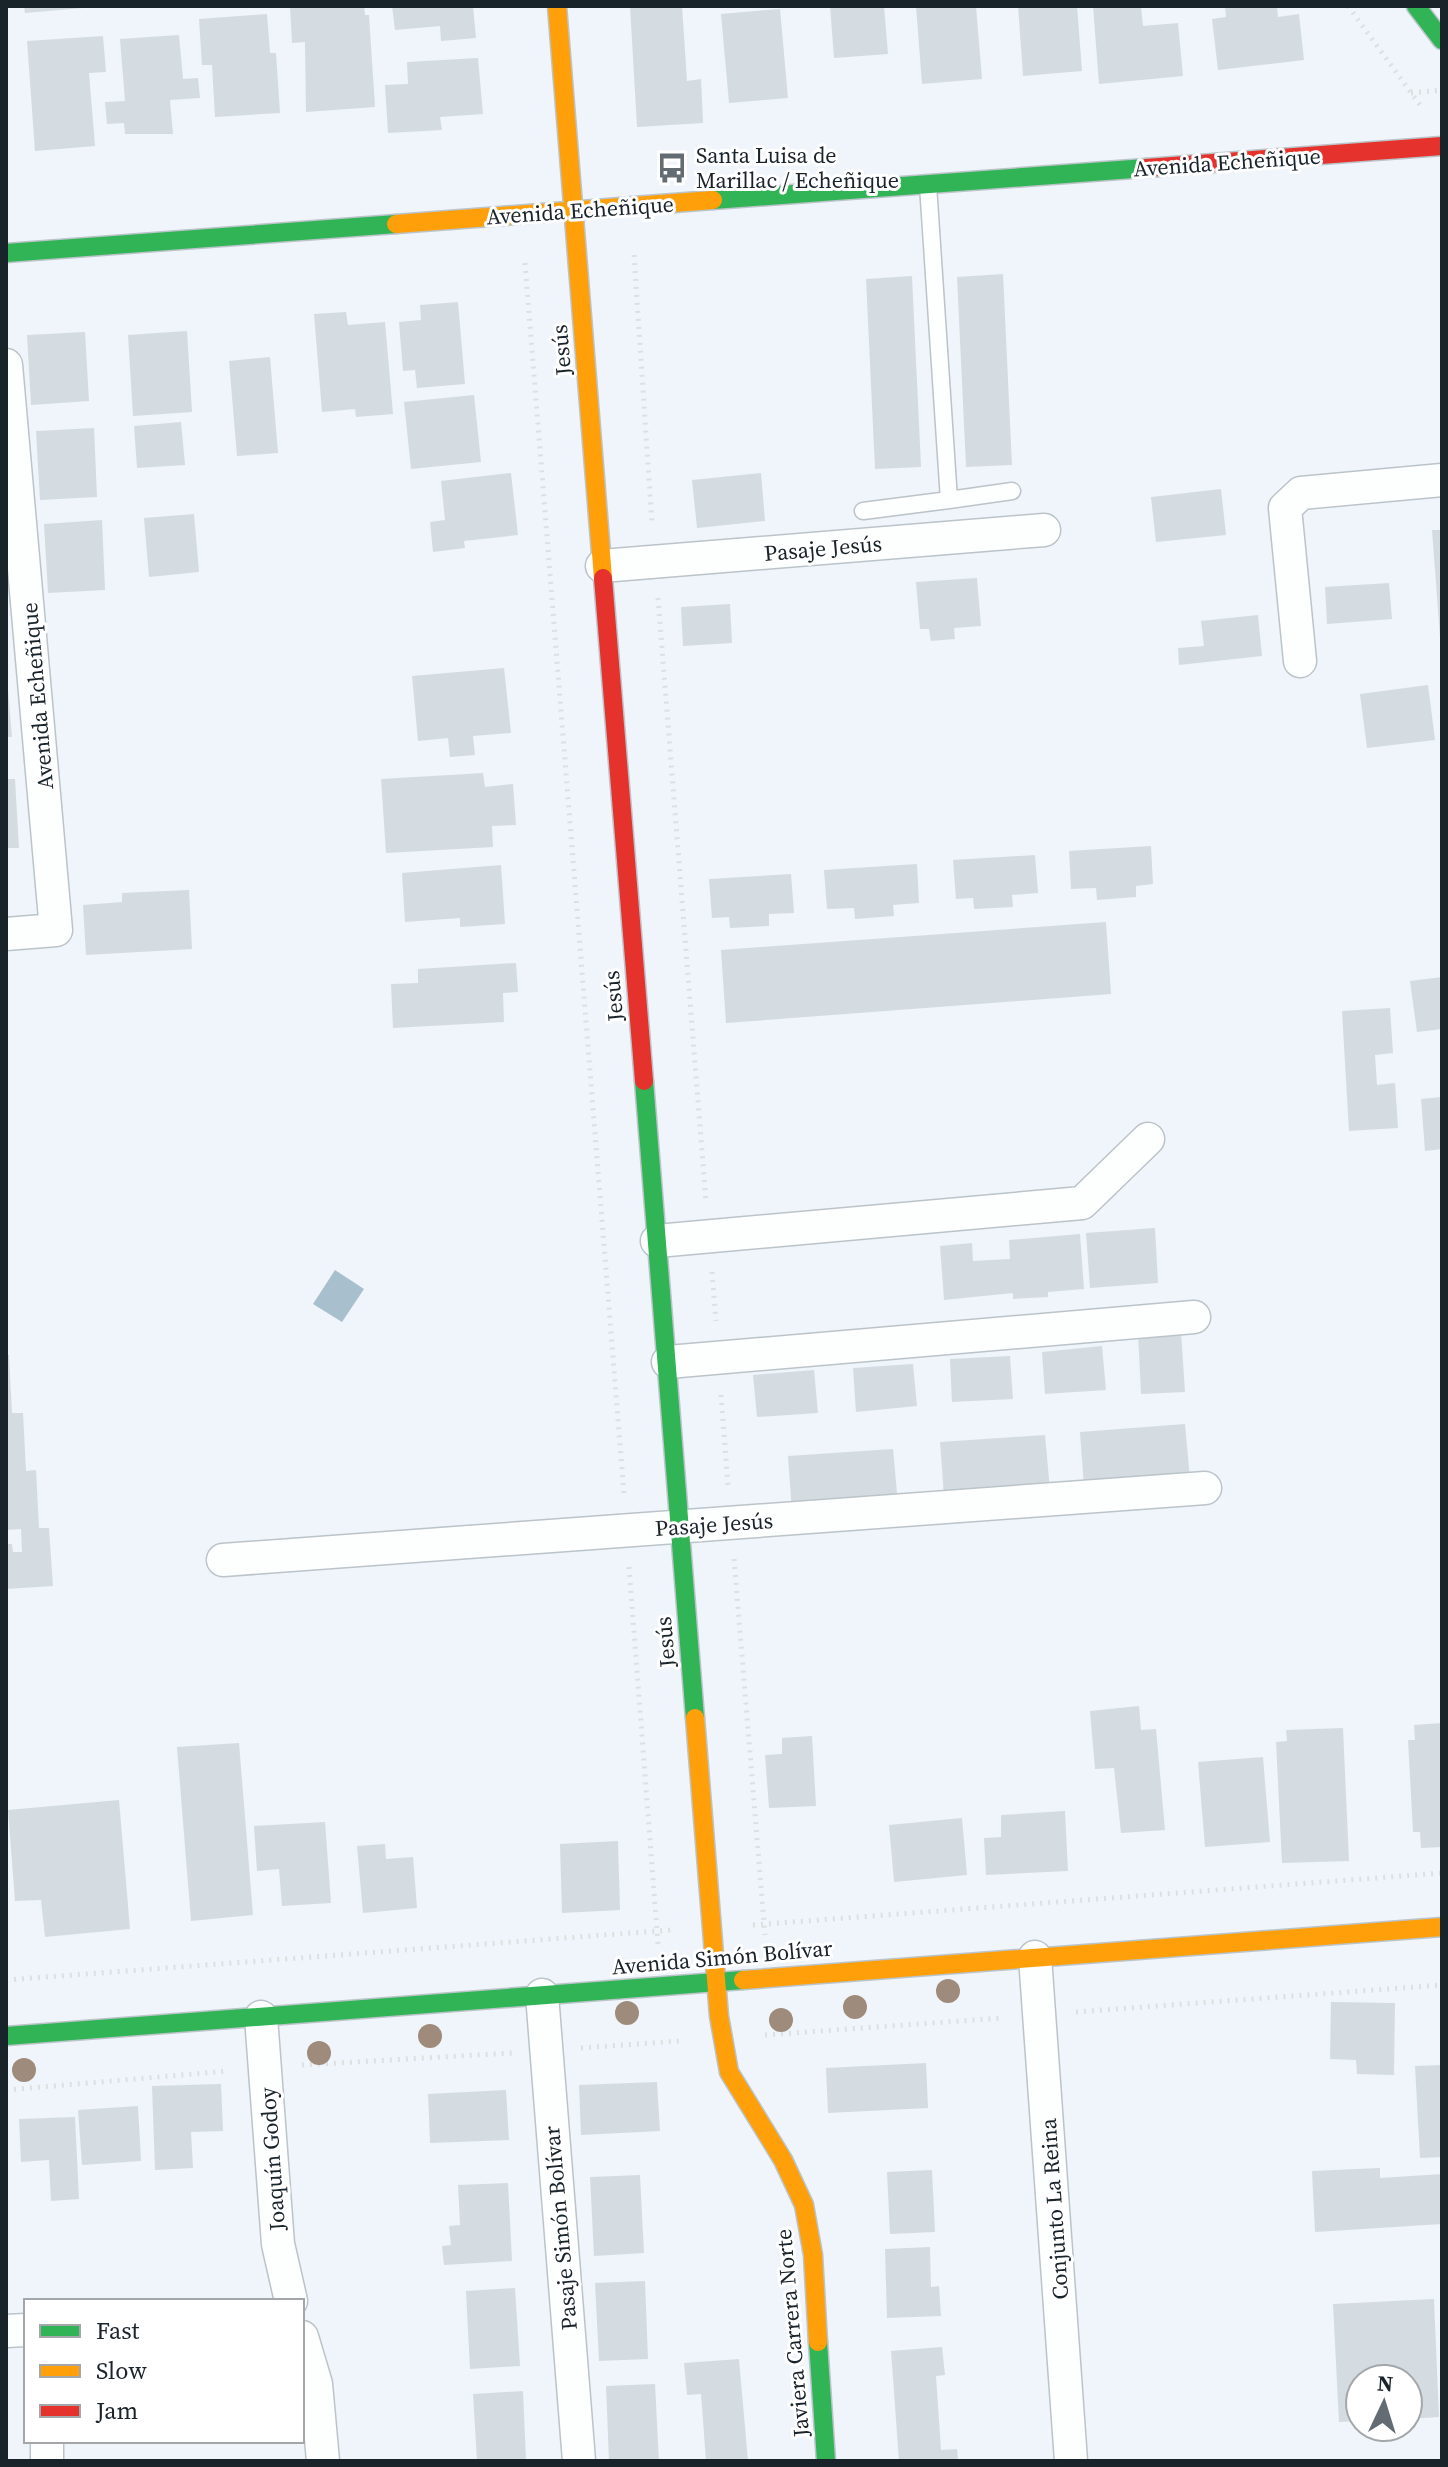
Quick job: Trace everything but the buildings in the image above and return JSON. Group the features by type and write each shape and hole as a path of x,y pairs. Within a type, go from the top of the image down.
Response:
{"street":[{"name":"Jesús","path":"557,6 717,1982"},
{"path":"1416,6 1442,40"},
{"name":"Avenida Echeñique","path":"6,253 1442,146"},
{"name":"Avenida Echeñique","path":"6,365 56,930 6,934"},
{"path":"1300,661 1285,508 1301,493 1442,480"},
{"name":"Pasaje Jesús","path":"602,566 1044,530"},
{"path":"657,1241 1082,1203 1148,1139"},
{"path":"668,1362 1194,1317"},
{"name":"Pasaje Jesús","path":"223,1560 1205,1488"},
{"name":"Avenida Simón Bolívar","path":"6,2036 1442,1927"},
{"name":"Conjunto La Reina","path":"1035,1957 1071,2461"},
{"name":"Javiera Carrera Norte","path":"717,1982 722,2038 729,2072 783,2160 804,2205 813,2255 826,2461"},
{"name":"Pasaje Simón Bolívar","path":"542,1995 579,2461"},
{"name":"Joaquín Godoy","path":"261,2017 278,2244 291,2299"},
{"path":"304,2344 316,2384 323,2461"}],"lane":[{"path":"928,184 949,500"},
{"path":"863,511 1012,491"}],"path":[{"path":"1348,6 1411,93 1442,90"},
{"path":"634,255 655,562 765,1924 1442,1873"},
{"path":"6,1980 655,1931 627,1531 525,263"},
{"path":"546,2051 1442,1985"}],"water":[{"path":"335,1270 364,1289 342,1322 313,1304"}],"traffic: fast":[{"path":"1416,6 1442,40"},
{"path":"713,200 1146,168"},
{"path":"6,253 396,224"},
{"path":"644,1081 695,1718"},
{"path":"6,2036 743,1980"},
{"path":"818,2342 826,2461"}],"traffic: slow":[{"path":"557,6 603,578"},
{"path":"396,224 713,200"},
{"path":"695,1718 719,2016 729,2072 783,2160 804,2205 813,2255 818,2342"},
{"path":"743,1980 1442,1927"}],"traffic: jam":[{"path":"1146,168 1442,146"},
{"path":"603,578 644,1081"}],"place":[{"name":"Santa Luisa de Marillac / Echeñique","path":"672,168"}]}
